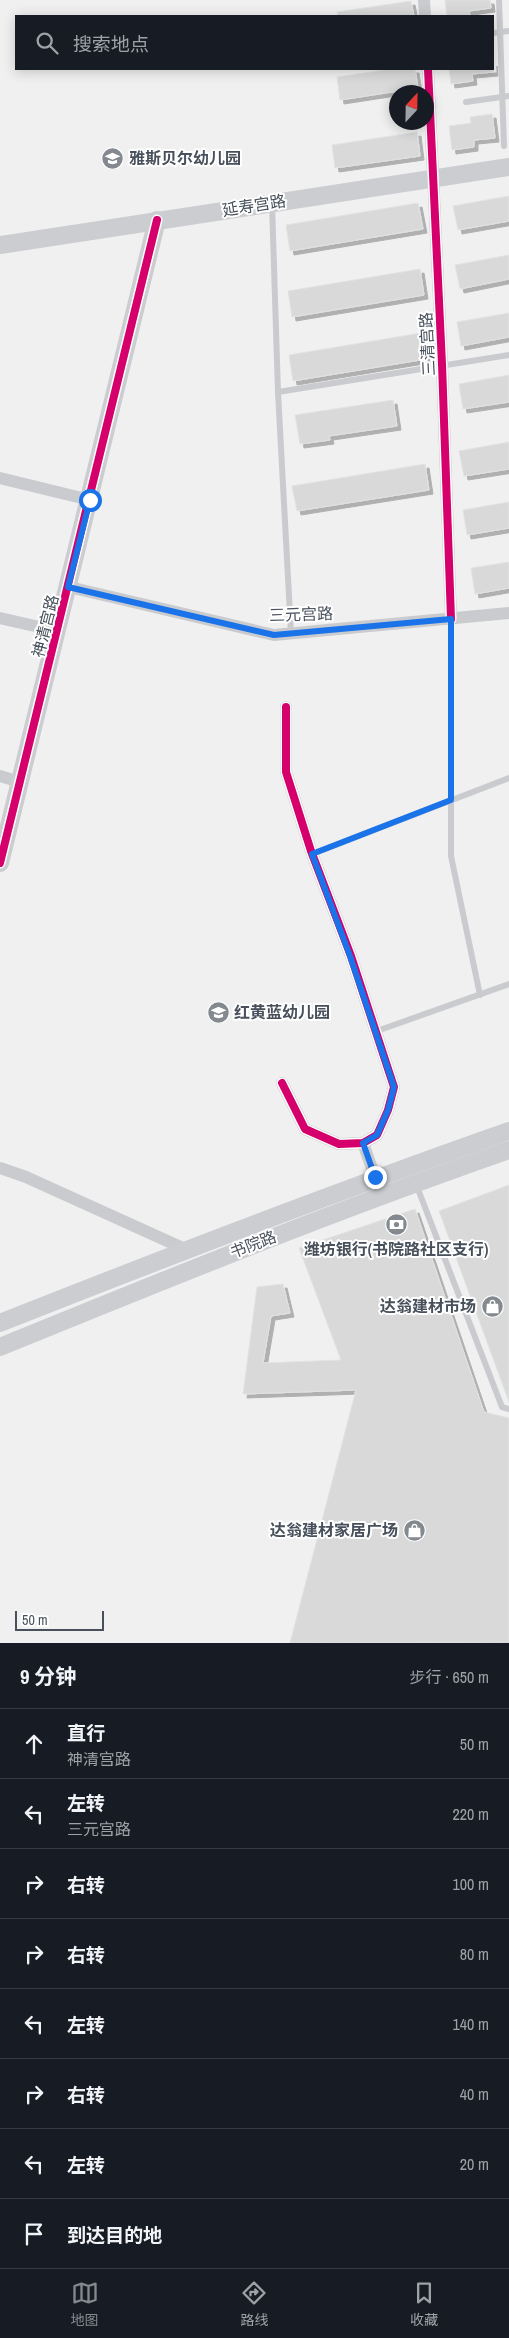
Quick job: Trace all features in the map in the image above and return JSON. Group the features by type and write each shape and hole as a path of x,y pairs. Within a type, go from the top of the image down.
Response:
{"street":[{"path":"424,0 425,15"},
{"name":"三清宫路","path":"428,70 442,364 451,619"},
{"name":"延寿宫路","path":"0,244 509,167"},
{"name":"神清宫路","path":"0,863 157,220"},
{"path":"0,478 90,500"},
{"name":"三元宫路","path":"68,587 274,635 509,612"},
{"path":"0,618 57,632"},
{"path":"282,1084 305,1129 339,1144 363,1143 377,1135 388,1110 394,1087 377,1031 312,854 286,772 286,708"},
{"path":"0,776 20,782"},
{"name":"书院路","path":"0,1323 375,1177 509,1130"},
{"path":"363,1143 375,1177"},
{"name":"书院路","path":"0,1347 216,1259 416,1182 509,1150"},
{"path":"0,1168 186,1249"}],"lane":[{"path":"499,0 496,33 506,97 504,146"},
{"path":"496,33 509,31"},
{"path":"466,102 506,97"},
{"path":"272,203 278,392 292,633"},
{"path":"278,392 442,364 509,355"},
{"path":"451,619 451,856 480,995"},
{"path":"312,854 509,778"},
{"path":"377,1031 509,984"},
{"path":"416,1182 502,1407 509,1409"}],"building":[{"path":"445,0 490,0 491,8 469,11 470,15 447,15"},
{"path":"411,1 414,15 338,15 337,12"},
{"path":"384,70 415,70 418,85 389,85 389,92 340,100 337,77"},
{"path":"449,70 494,70 494,72 472,74 473,81 451,84"},
{"path":"492,114 495,138 474,140 474,147 452,150 449,126 471,123 470,117"},
{"path":"417,132 420,156 335,168 332,145"},
{"path":"509,196 509,221 458,230 453,206"},
{"path":"418,203 423,229 290,251 286,225"},
{"path":"509,255 509,279 460,289 455,265"},
{"path":"420,269 424,295 292,317 288,291"},
{"path":"509,313 509,337 461,346 457,322"},
{"path":"421,333 426,359 293,381 289,355"},
{"path":"509,375 509,402 463,409 459,384"},
{"path":"393,400 397,426 329,436 330,440 300,444 295,415"},
{"path":"509,442 509,469 464,476 459,451"},
{"path":"425,464 429,490 297,511 292,486"},
{"path":"509,502 509,528 467,535 463,510"},
{"path":"509,562 509,588 475,594 471,568"},
{"name":"达翁建材市场","path":"509,1185 509,1402 439,1211"},
{"name":"达翁建材家居广场","path":"415,1209 484,1412 509,1418 509,1642 290,1643 356,1390 243,1394 257,1287 283,1284 290,1313 271,1316 263,1363 341,1360 299,1248"}],"cycle path":[{"path":"428,70 442,364 451,619"},
{"path":"0,863 157,220"},
{"path":"282,1083 305,1129 339,1144 363,1143 377,1135 388,1110 394,1087 351,956 311,851 286,772 286,707"}],"place":[{"name":"雅斯贝尔幼儿园","path":"113,158"},
{"name":"红黄蓝幼儿园","path":"218,1012"},
{"name":"潍坊银行(书院路社区支行)","path":"396,1225"},
{"name":"达翁建材市场","path":"492,1306"},
{"name":"达翁建材家居广场","path":"414,1530"}],"route":[{"path":"90,500 68,587 274,635 451,619 451,800 312,854 377,1031 394,1087 388,1110 377,1135 363,1143 375,1177"}]}
